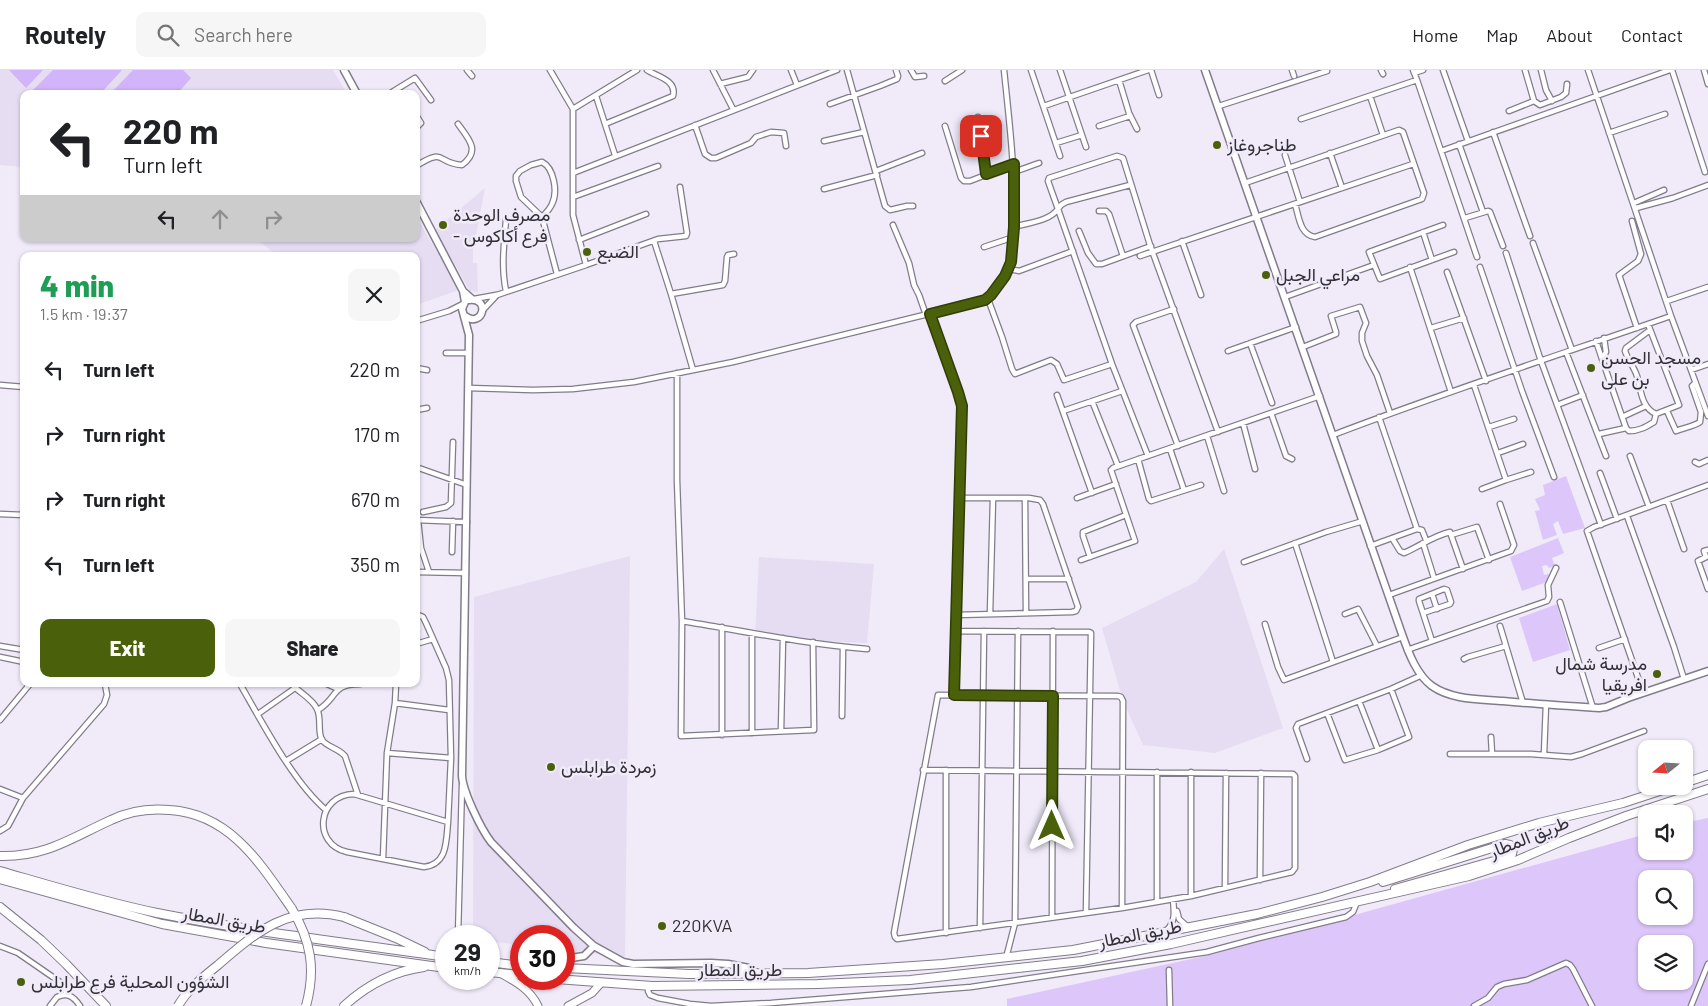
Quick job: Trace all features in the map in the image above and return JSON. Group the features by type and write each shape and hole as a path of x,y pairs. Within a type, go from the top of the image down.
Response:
{"highway":[{"path":"1693,780 1708,775"},
{"name":"طريق المطار","path":"575,981 649,986 784,986 910,980 1082,961 1171,944 1420,888 1494,869 1604,824 1708,789"},
{"name":"طريق المطار","path":"575,969 670,973 808,973 884,969 1073,950 1257,914 1304,902 1370,882 1451,850 1512,831 1647,795"},
{"path":"0,856 22,855 55,848 113,818 145,810 158,809 195,813 213,821 224,828 251,854 302,926 311,963 310,988 306,1006"},
{"path":"1304,902 1370,886 1505,844 1510,845 1513,849 1512,854 1508,857 1328,908"},
{"name":"طريق المطار","path":"0,871 157,913 228,926 435,956"},
{"name":"طريق المطار","path":"0,879 162,924 266,943 435,967"},
{"path":"0,907 41,940 106,1006"},
{"path":"178,1006 181,1000 200,980 249,938 275,923 300,916 324,914 344,917 396,938 431,955"},
{"path":"344,1006 358,993 380,980 409,970 431,966"},
{"path":"500,973 510,974"}],"main road":[{"path":"500,973 524,987 532,994 538,1006"},
{"path":"568,1006 592,993 601,983"}],"street":[{"path":"344,70 355,90"},
{"path":"467,70 472,76"},
{"path":"550,70 573,109 573,215 586,265"},
{"path":"573,109 637,70"},
{"path":"605,124 672,96 673,87 669,81 647,70"},
{"path":"713,70 733,109"},
{"path":"720,84 748,77 753,70"},
{"path":"791,70 797,85"},
{"path":"573,173 615,155 837,70"},
{"path":"847,70 885,206 888,209 913,206"},
{"path":"830,104 896,79 898,76 896,70"},
{"path":"911,70 915,77 924,76"},
{"path":"945,81 962,70"},
{"path":"468,388 573,389 626,383 733,362 988,299 1009,269 1014,237 1014,164 1004,70"},
{"path":"1030,70 1060,156"},
{"path":"1060,70 1086,147"},
{"path":"1044,106 1119,80 1132,73 1149,70 1159,95"},
{"path":"1206,70 1303,346 1402,637 1415,666 1422,675 1435,687 1450,694 1464,697 1593,708 1606,707 1643,692 1708,671"},
{"path":"1292,70 1294,76"},
{"path":"1423,70 1414,72 1477,257"},
{"path":"1443,70 1468,141"},
{"path":"1525,70 1534,101 1540,105 1566,93 1568,84"},
{"path":"1541,70 1546,90 1552,101"},
{"path":"1588,70 1671,316 1708,416"},
{"path":"1441,151 1671,70 1705,172"},
{"path":"1704,70 1708,84"},
{"path":"1219,106 1327,71"},
{"path":"397,89 414,78 431,100"},
{"path":"1119,80 1130,116 1137,128"},
{"path":"1301,119 1417,80"},
{"path":"596,96 615,155"},
{"path":"1370,96 1383,135"},
{"path":"1509,111 1534,101"},
{"path":"1609,132 1665,114"},
{"path":"1099,126 1130,116"},
{"path":"978,117 986,174"},
{"path":"420,164 435,156 439,156 453,165 462,165 472,156 469,139 458,124"},
{"path":"695,125 705,154 711,158 722,157 750,143 756,137 771,132 784,133 786,146"},
{"path":"945,126 962,180 966,182 1014,164"},
{"path":"1245,183 1289,168 1330,153 1401,130 1424,193 1422,199 1315,237 1309,236 1304,233 1298,203 1289,168 1285,155"},
{"path":"824,141 864,132"},
{"path":"1493,132 1530,236"},
{"path":"1056,144 1082,135"},
{"path":"1459,144 1483,212"},
{"path":"824,189 876,173 922,153"},
{"path":"1330,153 1342,188"},
{"path":"1148,456 1122,392 1078,270 1048,179 1117,156 1123,158 1130,185 1153,252 1218,432"},
{"path":"542,217 554,202 555,190 548,167 545,163 537,163 520,171 516,176 516,181 521,197 542,217 557,274"},
{"path":"1014,172 1039,164"},
{"path":"1140,256 1413,164"},
{"path":"572,198 658,166"},
{"path":"1014,227 1050,216 1066,202 1130,185"},
{"path":"1635,206 1673,198 1708,185"},
{"path":"420,320 446,312 468,301 497,295 658,239 687,235 680,186"},
{"path":"1635,206 1664,190"},
{"path":"420,209 468,301"},
{"path":"1099,211 1108,212 1123,256"},
{"path":"1464,218 1483,212 1490,212 1503,246"},
{"path":"579,240 646,214"},
{"path":"506,220 503,280 506,291"},
{"path":"1632,221 1641,254 1638,261 1619,275 1637,328"},
{"path":"892,225 909,263 914,286 928,314 961,402 954,631 954,695"},
{"path":"1443,225 1369,252 1380,279 1454,252"},
{"path":"1079,232 1088,253 1096,264 1102,264 1151,246"},
{"path":"1423,232 1432,260"},
{"path":"984,247 1014,237"},
{"path":"654,241 693,370"},
{"path":"1182,241 1201,296"},
{"path":"1533,243 1583,395 1606,456"},
{"path":"1009,269 1019,271 1073,251"},
{"path":"1506,253 1541,361 1601,525"},
{"path":"671,294 723,285 727,257 734,254"},
{"path":"1285,297 1374,264"},
{"path":"1410,267 1451,392"},
{"path":"1480,267 1522,391 1554,477"},
{"path":"1447,272 1486,381"},
{"path":"1667,301 1708,287"},
{"path":"458,925 469,335 472,325 490,301 497,295"},
{"path":"988,299 1015,374 1051,360 1056,364 1064,380 1112,364"},
{"path":"468,301 481,304 480,314"},
{"path":"468,301 462,310 469,335"},
{"path":"1303,346 1336,334 1331,316 1360,307 1366,323 1362,333 1362,341 1367,356 1377,374 1390,413"},
{"path":"1174,309 1136,322 1133,325 1178,446"},
{"path":"446,312 464,315 471,319 480,314"},
{"path":"1333,434 1671,316"},
{"path":"1431,328 1464,318"},
{"path":"1648,324 1679,405 1656,414"},
{"path":"1228,351 1296,327"},
{"path":"1650,330 1626,348 1625,351 1637,375 1640,391 1646,406 1656,414"},
{"path":"1602,359 1606,352 1604,338"},
{"path":"1596,341 1626,428 1629,431 1646,428 1654,422 1656,414"},
{"path":"1250,343 1272,402"},
{"path":"446,353 468,353"},
{"path":"1691,370 1708,364"},
{"path":"420,369 427,370"},
{"path":"677,373 677,480 682,621 682,736 814,730 813,642"},
{"path":"1667,411 1676,430 1688,425 1696,425 1700,422 1701,412 1692,386 1695,383"},
{"path":"0,385 20,387"},
{"path":"1474,385 1506,480"},
{"path":"1062,411 1122,392"},
{"path":"1057,395 1092,493"},
{"path":"1557,405 1583,395"},
{"path":"1080,560 1135,541 1112,470 1118,466 1320,396"},
{"path":"1092,401 1118,466"},
{"path":"1622,417 1646,406"},
{"path":"420,409 427,408"},
{"path":"1271,413 1286,456 1292,459"},
{"path":"1378,418 1417,529"},
{"path":"1489,428 1514,419"},
{"path":"1242,423 1255,469"},
{"path":"1599,434 1626,428"},
{"path":"1207,436 1224,491"},
{"path":"423,512 450,505 452,442"},
{"path":"1498,454 1524,444"},
{"path":"1170,449 1184,490"},
{"path":"1630,456 1649,507"},
{"path":"1138,459 1150,500 1200,485"},
{"path":"1695,462 1699,464 1708,460"},
{"path":"420,468 467,485"},
{"path":"1482,489 1531,472"},
{"path":"1600,473 1617,520"},
{"path":"1077,498 1116,484"},
{"path":"1643,692 1587,532 1588,530 1708,485"},
{"path":"955,615 1076,611 1078,607 1040,500 1036,498 959,498"},
{"path":"990,614 993,498"},
{"path":"1024,498 1026,613"},
{"path":"1667,500 1684,549"},
{"path":"1389,595 1510,551 1514,545 1500,504"},
{"path":"0,514 20,514"},
{"path":"1090,557 1083,532 1126,514"},
{"path":"1627,516 1684,679"},
{"path":"420,520 467,522"},
{"path":"452,552 453,521"},
{"path":"1244,562 1363,521"},
{"path":"1392,538 1402,553 1449,532 1451,535 1477,527 1489,560"},
{"path":"1370,546 1417,529 1422,530 1434,578"},
{"path":"1451,535 1463,569"},
{"path":"1295,543 1333,662"},
{"path":"420,548 430,572"},
{"path":"1708,550 1704,551 1706,557 1698,561 1708,589"},
{"path":"1407,650 1547,601 1549,597 1548,585 1556,568"},
{"path":"420,572 466,573"},
{"path":"1026,579 1069,579"},
{"path":"1423,614 1450,604 1448,591 1444,589 1419,598 1423,614 1432,641"},
{"path":"1432,594 1437,609"},
{"path":"1560,602 1593,708"},
{"path":"1345,614 1358,609 1377,646"},
{"path":"420,616 423,617 448,674 451,758 448,822 443,856 435,864 424,867 347,852 336,848 329,840 323,827 323,816 326,810 331,804 350,794 448,822"},
{"path":"682,621 782,638 866,649"},
{"path":"1265,624 1278,667 1284,680 1402,637"},
{"path":"1500,626 1523,703"},
{"path":"722,627 722,735"},
{"path":"954,631 1088,632 1091,634 1086,913"},
{"path":"980,928 984,631"},
{"path":"1006,958 1015,923 1018,631"},
{"path":"1052,917 1053,632"},
{"path":"752,633 752,733"},
{"path":"781,731 782,638"},
{"path":"1599,648 1625,639"},
{"path":"420,643 433,640"},
{"path":"0,646 20,649"},
{"path":"1464,659 1506,646"},
{"path":"842,716 843,647"},
{"path":"0,657 20,661"},
{"path":"1307,759 1296,725 1391,689 1422,675"},
{"path":"0,720 28,687"},
{"path":"0,831 8,826 23,798 104,704 107,695 106,687"},
{"path":"242,687 286,761 312,796 326,810"},
{"path":"258,714 292,687"},
{"path":"294,687 310,700 318,710 322,739 325,743 341,751 345,756 358,795"},
{"path":"334,687 338,689"},
{"path":"318,710 342,687"},
{"path":"383,859 387,753 396,687"},
{"path":"1327,713 1345,760 1378,750 1409,737 1391,689"},
{"path":"923,770 1088,772 1122,772 1191,772 1261,773 1293,774 1296,777 1295,868 1292,872 1191,896 1157,902 1122,908 946,932 899,940 894,934 923,770 937,696 940,694 1118,696 1122,698 1122,772 1122,908"},
{"path":"1359,701 1378,750"},
{"path":"395,703 449,710"},
{"path":"1544,754 1546,704"},
{"path":"1450,754 1544,754 1563,757 1582,754 1644,731"},
{"path":"1491,737 1492,754"},
{"path":"286,761 322,739"},
{"path":"387,753 451,758"},
{"path":"946,770 946,932"},
{"path":"1156,772 1157,902"},
{"path":"1191,772 1191,896"},
{"path":"1225,888 1226,773"},
{"path":"1260,880 1261,773"},
{"path":"450,776 462,779"},
{"path":"462,779 483,830 491,842 559,914 594,946 629,964 720,964 749,968 758,974"},
{"path":"0,789 23,798"},
{"path":"1175,908 1183,897"},
{"path":"1166,932 1174,920 1174,899"},
{"path":"1166,900 1175,908 1180,919 1189,927"},
{"path":"649,986 648,993 651,996 695,1005 711,1006 771,1004 971,988 1207,952 1346,917 1353,912 1357,902"},
{"path":"0,946 18,953 60,982 65,988 66,994"},
{"path":"575,957 584,956 594,946"},
{"path":"1474,1006 1488,998 1497,987 1527,980 1566,964 1570,965 1573,969 1592,1006"},
{"path":"1691,1006 1708,964"},
{"path":"1169,970 1170,1006"},
{"path":"50,1006 57,996 66,994 74,998 80,1006"}],"shaded area":[{"path":"0,70 333,70 345,90 20,90 20,167 0,165"},
{"path":"9,70 43,70 26,88"},
{"path":"53,70 122,70 104,90 33,90"},
{"path":"133,70 183,70 191,78 180,90 114,90"},
{"path":"485,188 473,250 473,263 477,263 478,292 470,291 435,230"},
{"path":"420,223 459,290 420,304 420,252 273,252 260,242 420,242"},
{"path":"1566,476 1585,528 1563,534 1558,521 1553,524 1557,535 1543,540 1535,511 1540,510 1535,499 1545,495 1543,485"},
{"path":"1558,538 1564,553 1552,558 1555,566 1549,568 1547,565 1542,566 1544,575 1549,574 1547,582 1522,591 1510,557"},
{"path":"1224,549 1283,728 1215,753 1143,745 1123,701 1102,628 1196,582"},
{"name":"زمردة طرابلس","path":"630,556 625,957 575,951 575,925 510,925 510,944 500,942 500,925 473,925 474,597"},
{"path":"759,557 874,564 867,643 755,638"},
{"path":"1557,604 1570,650 1533,662 1519,618"},
{"path":"1708,818 1708,1006 1007,1006 1007,999 1214,954 1638,836 1638,860 1693,860 1693,821"}],"place":[{"name":"طناجروغاز","path":"1217,145"},
{"name":"مصرف الوحدة - فرع أكاكوس","path":"443,225"},
{"name":"الضبع","path":"587,252"},
{"name":"مراعي الجبل","path":"1266,275"},
{"name":"مسجد الحسن بن على","path":"1591,368"},
{"name":"مدرسة شمال افريقيا","path":"1657,674"},
{"name":"زمردة طرابلس","path":"551,767"},
{"name":"220KVA","path":"662,926"},
{"name":"الشؤون المحلية فرع طرابلس","path":"21,982"}],"route":[{"path":"981,136 986,174 1014,164 1014,227 1010,266 988,299 930,314 962,406 954,634 954,695 1053,696 1052,826"}]}
